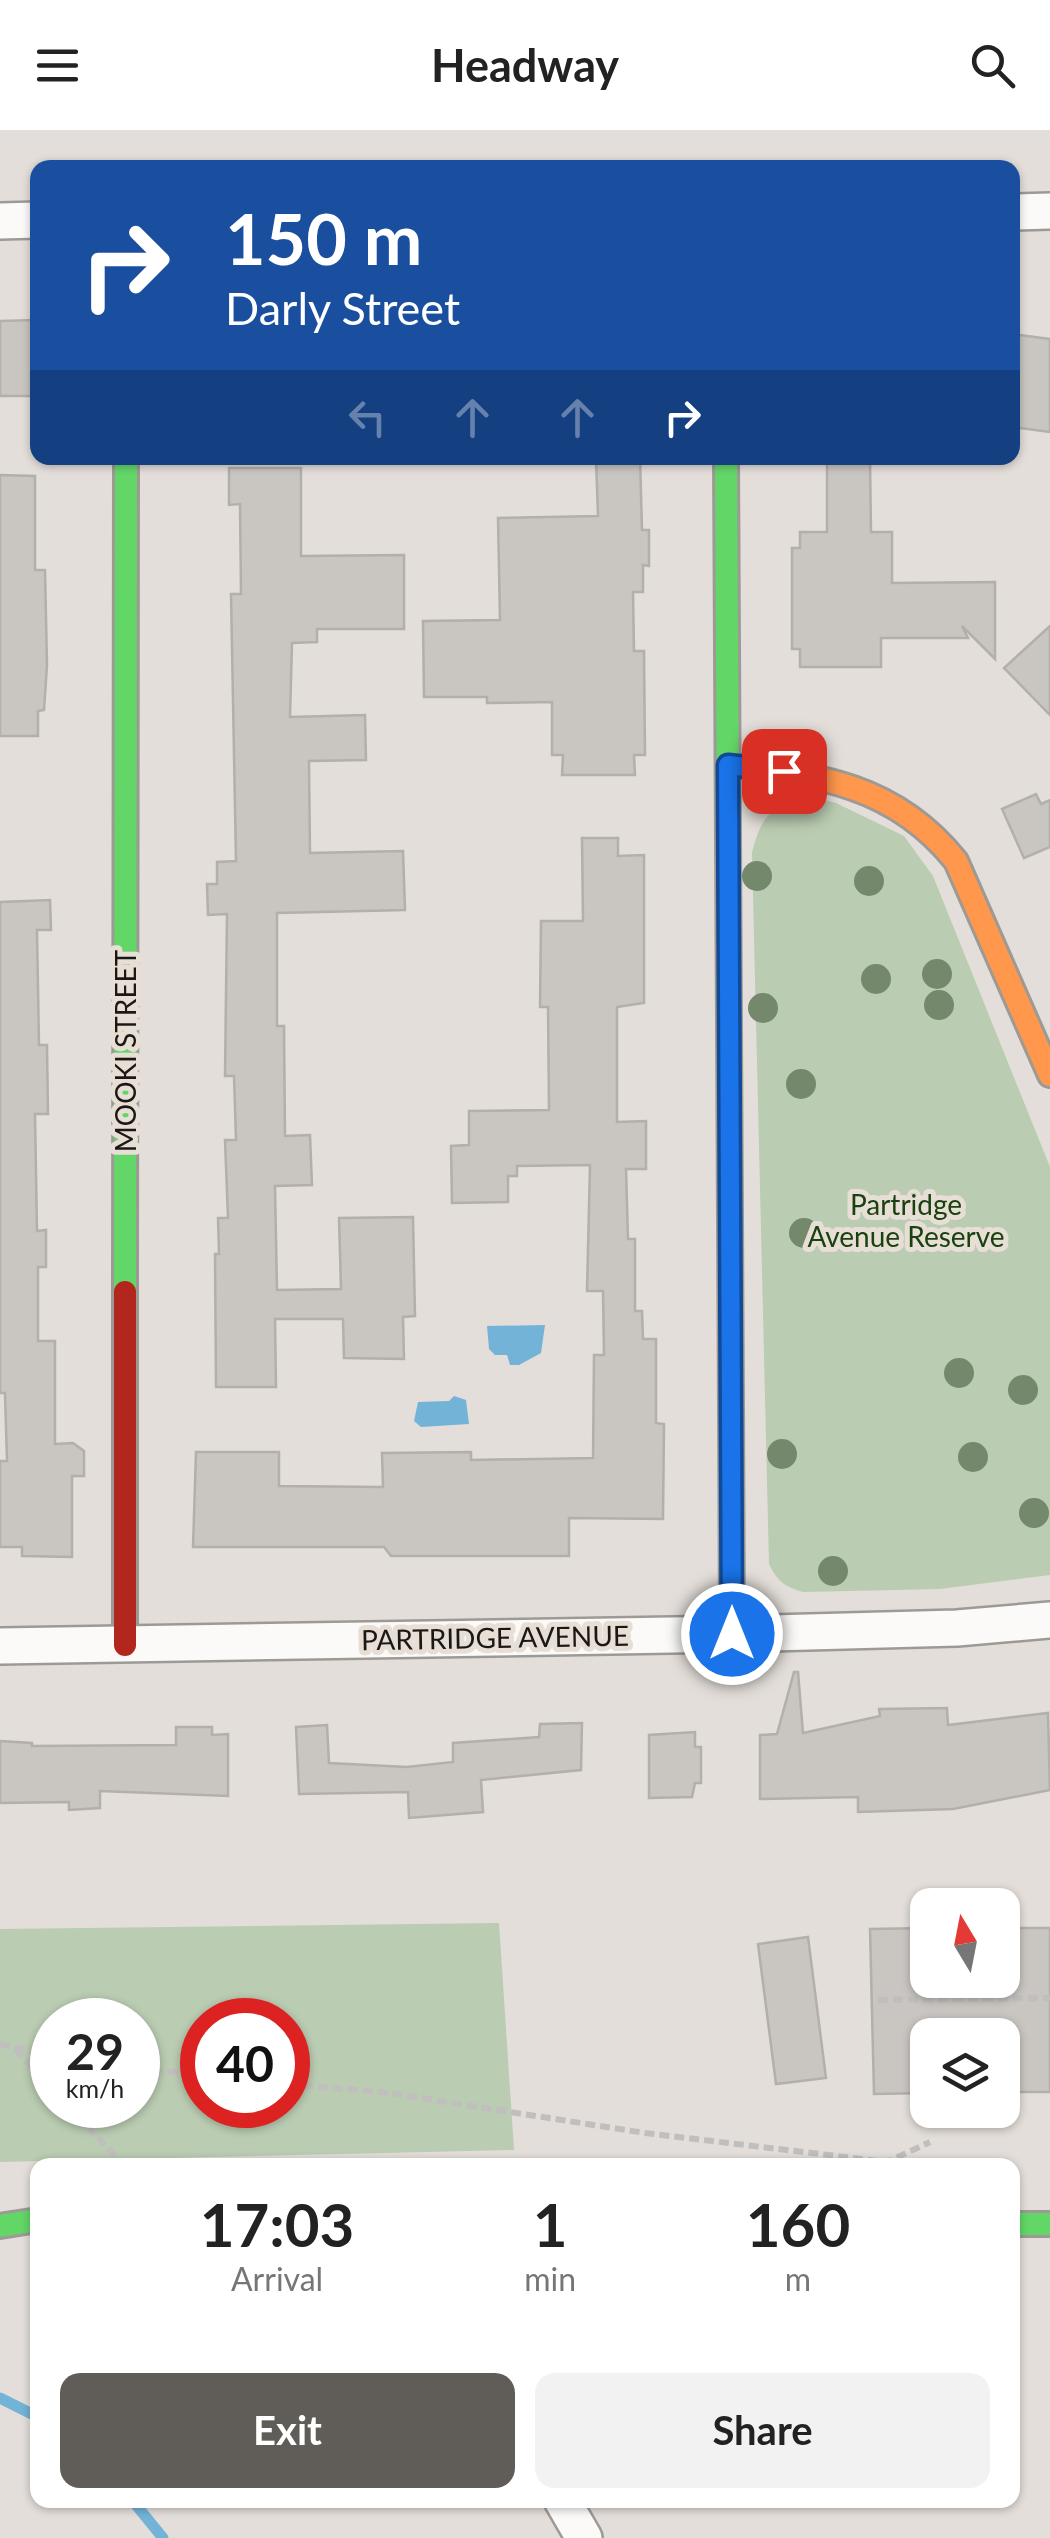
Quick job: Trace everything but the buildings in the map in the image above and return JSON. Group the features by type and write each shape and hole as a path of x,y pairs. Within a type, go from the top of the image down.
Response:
{"street":[{"path":"1020,212 1050,211"},
{"path":"0,221 30,220"},
{"name":"MOOKI STREET","path":"125,1645 126,465"},
{"path":"726,465 732,1634"},
{"path":"728,765 839,781 872,792 909,812 933,832 956,861 1050,1075"},
{"name":"PARTRIDGE AVENUE","path":"0,1646 732,1634 957,1628 1050,1620"},
{"path":"0,2226 30,2221"},
{"path":"1020,2224 1050,2224"},
{"path":"0,2242 30,2244"},
{"path":"567,2508 584,2538"}],"path":[{"path":"878,2000 1050,1998"},
{"path":"0,2044 30,2051"},
{"path":"15,2049 30,2065"},
{"path":"310,2086 382,2092 645,2133 854,2158"},
{"path":"89,2128 117,2158"},
{"path":"896,2158 930,2142"}],"green space":[{"name":"Partridge Avenue Reserve","path":"814,797 836,803 904,836 933,876 1050,1167 1050,1575 940,1589 803,1592 782,1582 769,1564 752,853 760,828 772,812"},
{"path":"499,1923 514,2150 30,2158 30,2161 0,2162 0,1929"}],"water":[{"path":"545,1325 541,1353 519,1365 510,1365 507,1355 495,1355 489,1349 487,1326"},
{"path":"454,1396 466,1400 469,1424 421,1427 414,1421 418,1402 449,1401"}],"waterway":[{"path":"0,2398 30,2413"},
{"path":"139,2508 163,2538"}],"traffic: fast":[{"path":"125,1292 126,465"},
{"path":"726,465 731,1409"},
{"path":"0,2226 30,2221"},
{"path":"1020,2224 1050,2224"}],"traffic: slow":[{"path":"728,765 854,788 908,815 932,835 956,861 1050,1075"},
{"path":"731,1409 732,1634"}],"traffic: jam":[{"path":"125,1292 125,1645"}],"route":[{"path":"732,1634 728,765 784,771"}]}
